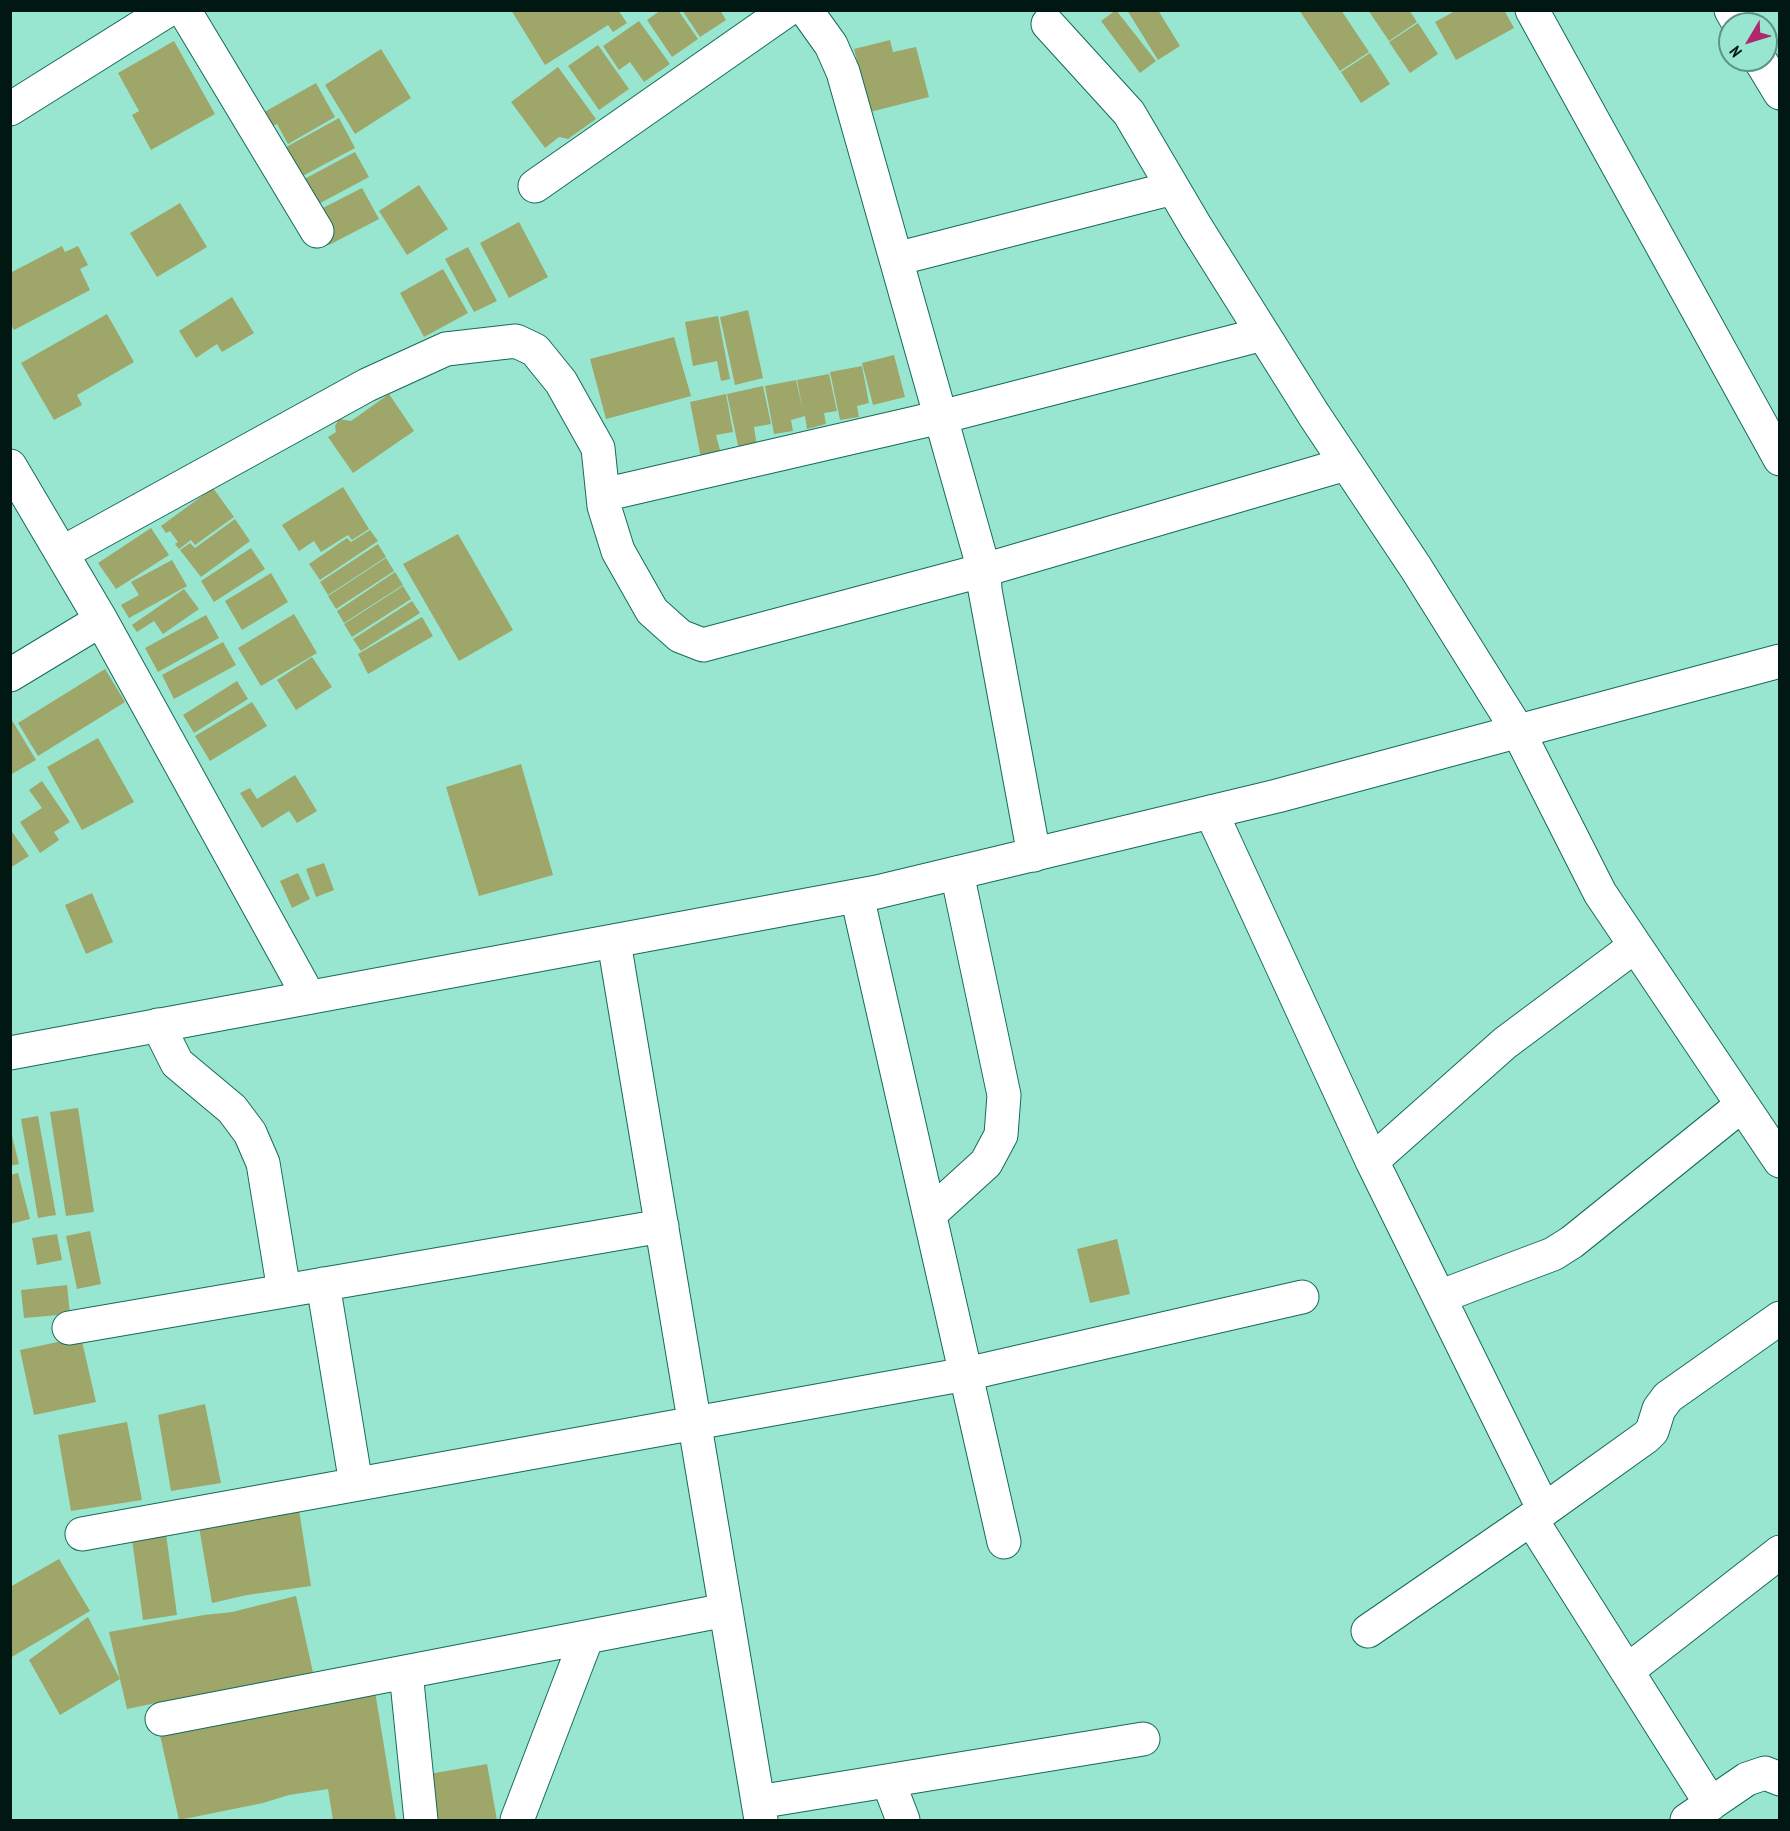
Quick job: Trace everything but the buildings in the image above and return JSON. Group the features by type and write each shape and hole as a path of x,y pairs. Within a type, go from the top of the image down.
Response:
{"street":[{"path":"10,109 168,10"},
{"path":"184,10 317,231"},
{"path":"535,186 787,10"},
{"path":"806,10 831,45 843,72 984,570 985,590 1035,855"},
{"path":"1532,10 1779,459"},
{"path":"1048,24 1129,113 1263,334 1416,568 1518,731 1600,893 1779,1161"},
{"path":"1767,72 1779,93"},
{"path":"896,259 1173,188"},
{"path":"603,495 941,417 1263,334"},
{"path":"62,552 367,385 446,349 516,341 535,350 561,381 598,448 604,506 618,551 652,611 680,636 703,645 984,570 1346,464"},
{"path":"10,466 101,620 309,998"},
{"path":"10,675 101,620"},
{"path":"10,1053 857,896 1210,812 1779,661"},
{"path":"1210,812 1372,1161 1439,1297 1538,1514 1627,1671 1699,1812 1747,1779 1765,1773 1779,1779"},
{"path":"930,1215 986,1163 1001,1135 1004,1095 957,873"},
{"path":"857,896 1004,1542"},
{"path":"614,942 760,1811 888,1781 1143,1739"},
{"path":"1372,1161 1505,1043 1635,946"},
{"path":"158,1025 177,1063 232,1109 250,1133 262,1163 284,1291"},
{"path":"1439,1297 1553,1254 1572,1242 1742,1105"},
{"path":"69,1328 662,1226"},
{"path":"323,1284 356,1484"},
{"path":"82,1534 966,1374 1302,1297"},
{"path":"1368,1631 1538,1514 1652,1431 1659,1409 1668,1397 1779,1318"},
{"path":"1627,1671 1779,1552"},
{"path":"162,1719 726,1610"},
{"path":"517,1821 587,1636"},
{"path":"406,1672 421,1821"},
{"path":"888,1781 903,1821"}]}
